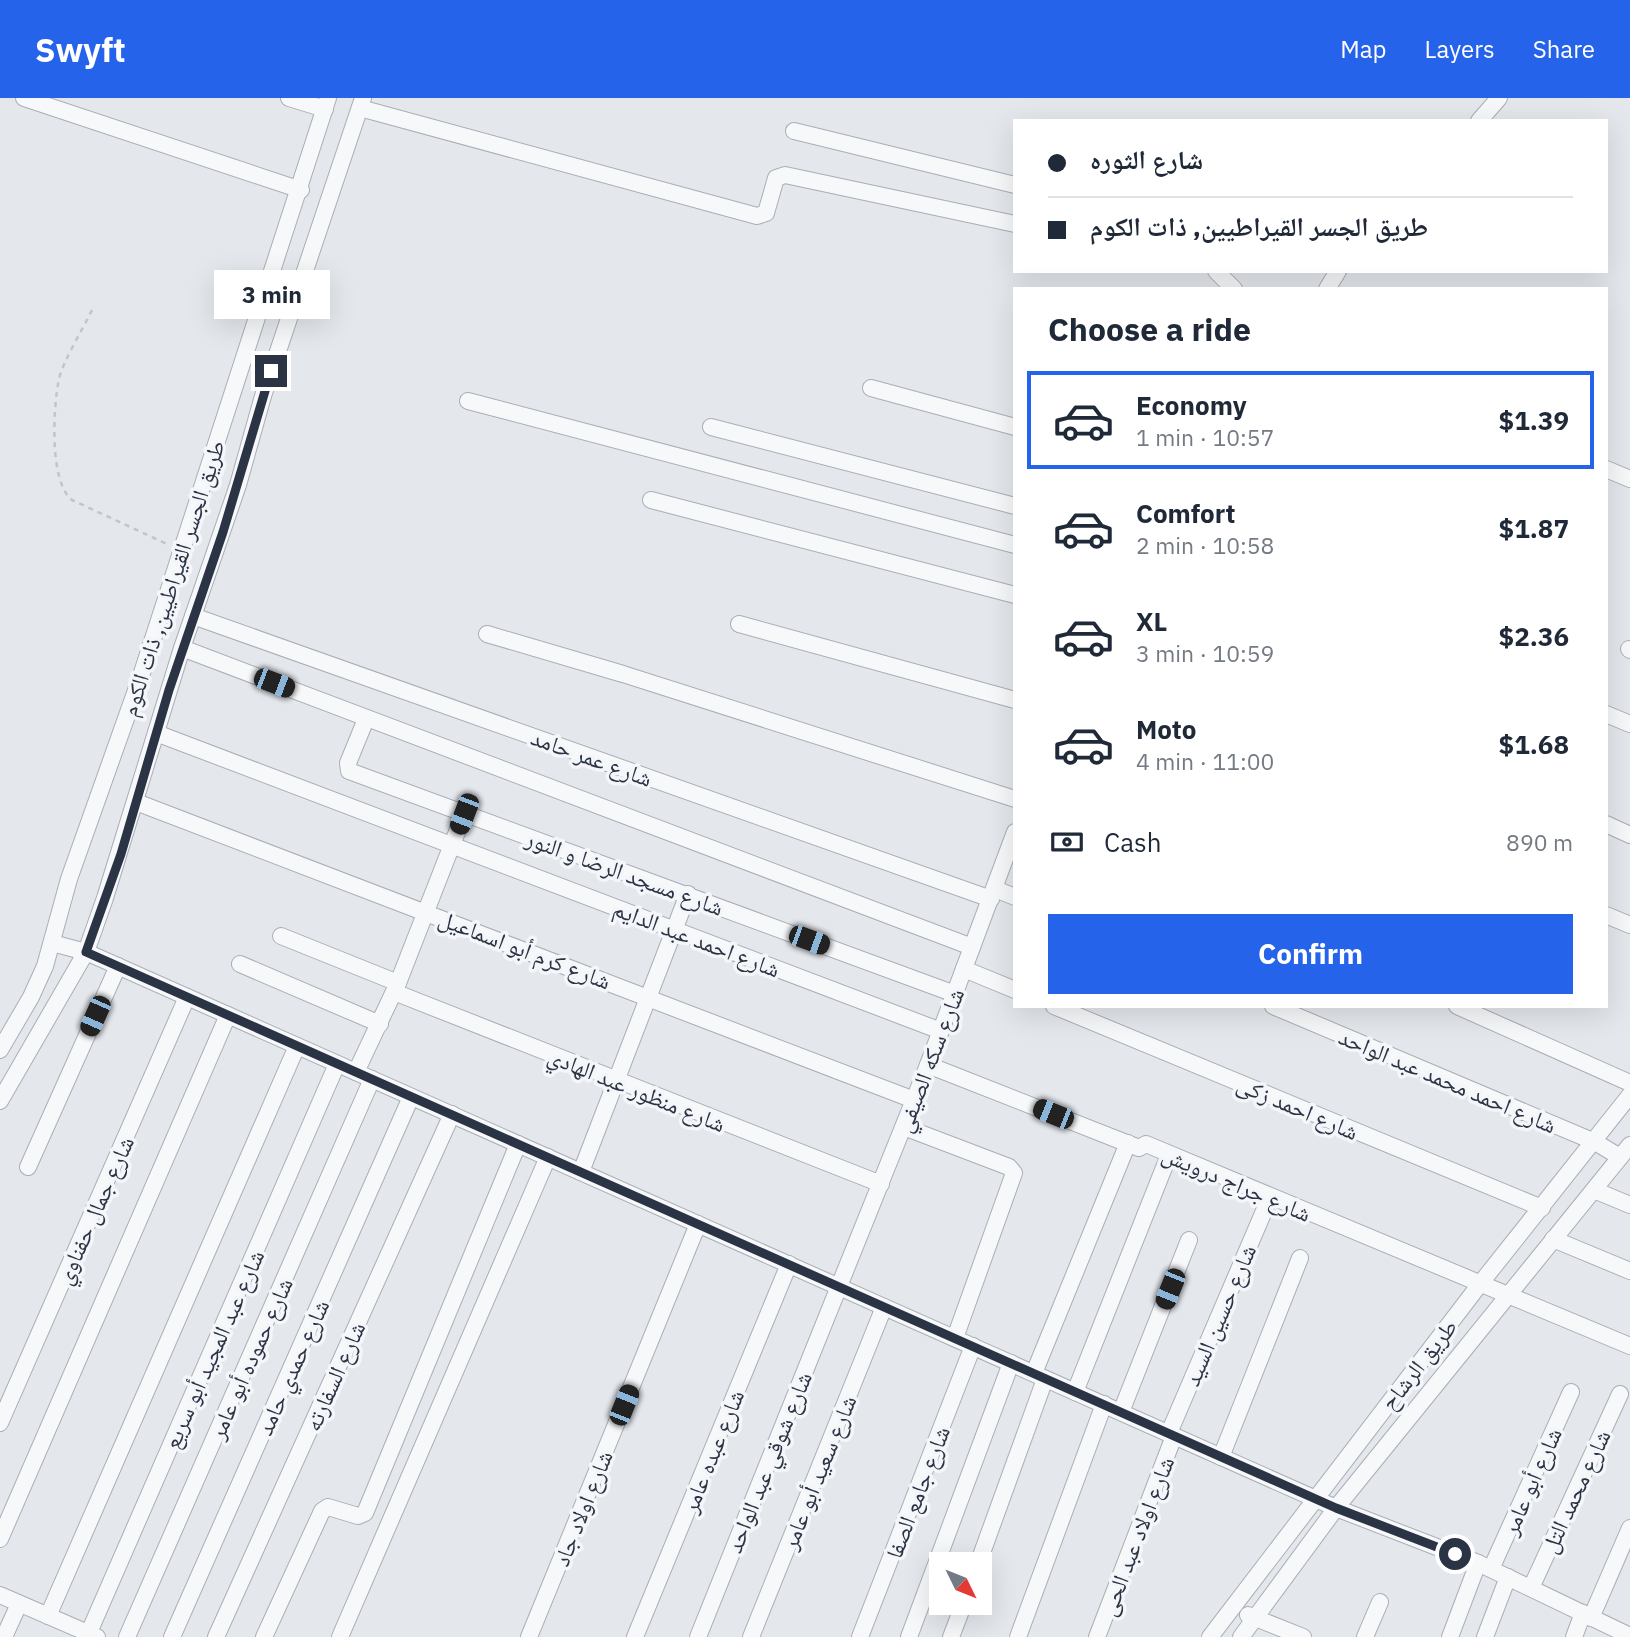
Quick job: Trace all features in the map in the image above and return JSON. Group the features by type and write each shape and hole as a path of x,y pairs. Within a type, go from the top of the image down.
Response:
{"street":[{"path":"24,98 301,190"},
{"path":"289,98 326,104"},
{"path":"1481,119 1499,98"},
{"path":"361,103 757,216 766,213 776,178 785,175 1013,224"},
{"name":"طريق الجسر القيراطيين, ذات الكوم","path":"0,1101 86,952 136,802 182,648 361,103"},
{"name":"طريق الجسر القيراطيين, ذات الكوم","path":"0,1050 31,997 52,943 60,907 140,679 180,550 301,190 326,104"},
{"path":"794,131 1013,185"},
{"path":"1218,273 1232,287"},
{"path":"871,388 1013,425"},
{"path":"468,401 1013,544"},
{"path":"711,427 1013,505"},
{"path":"1608,470 1630,479"},
{"path":"651,500 1013,594"},
{"name":"شارع عمر حامد","path":"193,616 993,894"},
{"path":"739,624 1013,699"},
{"path":"487,634 623,674 1013,798"},
{"path":"182,648 972,947"},
{"path":"1608,715 1630,724"},
{"name":"شارع مسجد الرضا و النور","path":"366,719 348,762 349,771 955,994"},
{"name":"شارع احمد عبد الدايم","path":"156,733 941,1031"},
{"name":"شارع كرم أبو اسماعيل","path":"136,802 649,996 914,1100"},
{"path":"356,1072 396,988 464,814"},
{"path":"1608,825 1630,835"},
{"name":"شارع سكه الصيفي","path":"839,1287 904,1127 1013,838"},
{"path":"581,1172 688,894"},
{"path":"993,894 1013,897"},
{"path":"1608,916 1630,925"},
{"name":"شارع منظور عبد الهادي","path":"281,936 617,1082 881,1184"},
{"path":"52,943 86,952 118,966 1336,1508 1485,1566 1630,1636"},
{"path":"240,964 380,1024"},
{"path":"28,1167 118,966"},
{"path":"964,969 1013,989"},
{"name":"شارع جمال حفناوي","path":"0,1423 187,997"},
{"name":"شارع احمد زكى","path":"1059,1008 1542,1208"},
{"name":"شارع احمد محمد عبد الواحد","path":"1278,1008 1595,1142 1624,1158"},
{"path":"1461,1008 1630,1083"},
{"path":"0,1539 228,1015"},
{"path":"48,1616 297,1046"},
{"name":"شارع عبد المجيد أبو سريع","path":"91,1636 337,1064"},
{"name":"شارع جراج درويش","path":"928,1065 1139,1148 1146,1144 1630,1346"},
{"name":"شارع حموده أبو عامر","path":"127,1637 372,1079"},
{"name":"طريق الرشاح","path":"1210,1637 1480,1284 1630,1096"},
{"name":"شارع حمدي حامد","path":"172,1637 411,1097"},
{"name":"شارع السفارته","path":"216,1637 452,1114"},
{"path":"904,1127 1009,1167 1014,1173 955,1338"},
{"path":"982,1552 1040,1376 1128,1143"},
{"path":"264,1637 322,1511 331,1508 358,1516 365,1513 518,1144"},
{"path":"1075,1392 1169,1155"},
{"path":"340,1637 548,1157"},
{"name":"طريق الرشاح","path":"1241,1637 1336,1508 1553,1239 1624,1158"},
{"path":"1594,1190 1630,1205"},
{"name":"شارع حسين السيد","path":"1172,1435 1270,1197"},
{"name":"شارع اولاد جاد","path":"529,1637 698,1224"},
{"path":"1553,1239 1630,1271"},
{"path":"1121,1412 1189,1240"},
{"path":"1221,1457 1300,1258"},
{"name":"شارع عبده عامر","path":"635,1637 789,1265"},
{"name":"شارع شوقي عبد الواحد","path":"698,1637 839,1287"},
{"name":"شارع سعيد أبو عامر","path":"751,1637 884,1307"},
{"name":"شارع جامع الصفا","path":"860,1637 973,1346"},
{"path":"909,1637 1011,1363"},
{"name":"شارع أبو عامر","path":"1450,1637 1571,1392"},
{"name":"شارع محمد التل","path":"1531,1588 1620,1394"},
{"path":"1018,1637 1104,1405"},
{"name":"شارع اولاد عبد الحى","path":"1097,1637 1172,1435"},
{"path":"1574,1637 1630,1528"},
{"path":"1485,1637 1508,1577"},
{"path":"0,1595 91,1636"},
{"path":"1365,1637 1380,1602"},
{"path":"4,1637 19,1604"},
{"path":"1233,1608 1303,1637"},
{"path":"951,1637 959,1615"}],"path":[{"path":"92,310 59,376 55,450 60,485 64,494 72,500 180,550"}],"route":[{"path":"271,371 238,485 150,751 121,854 86,952 1336,1508 1455,1554"}]}
